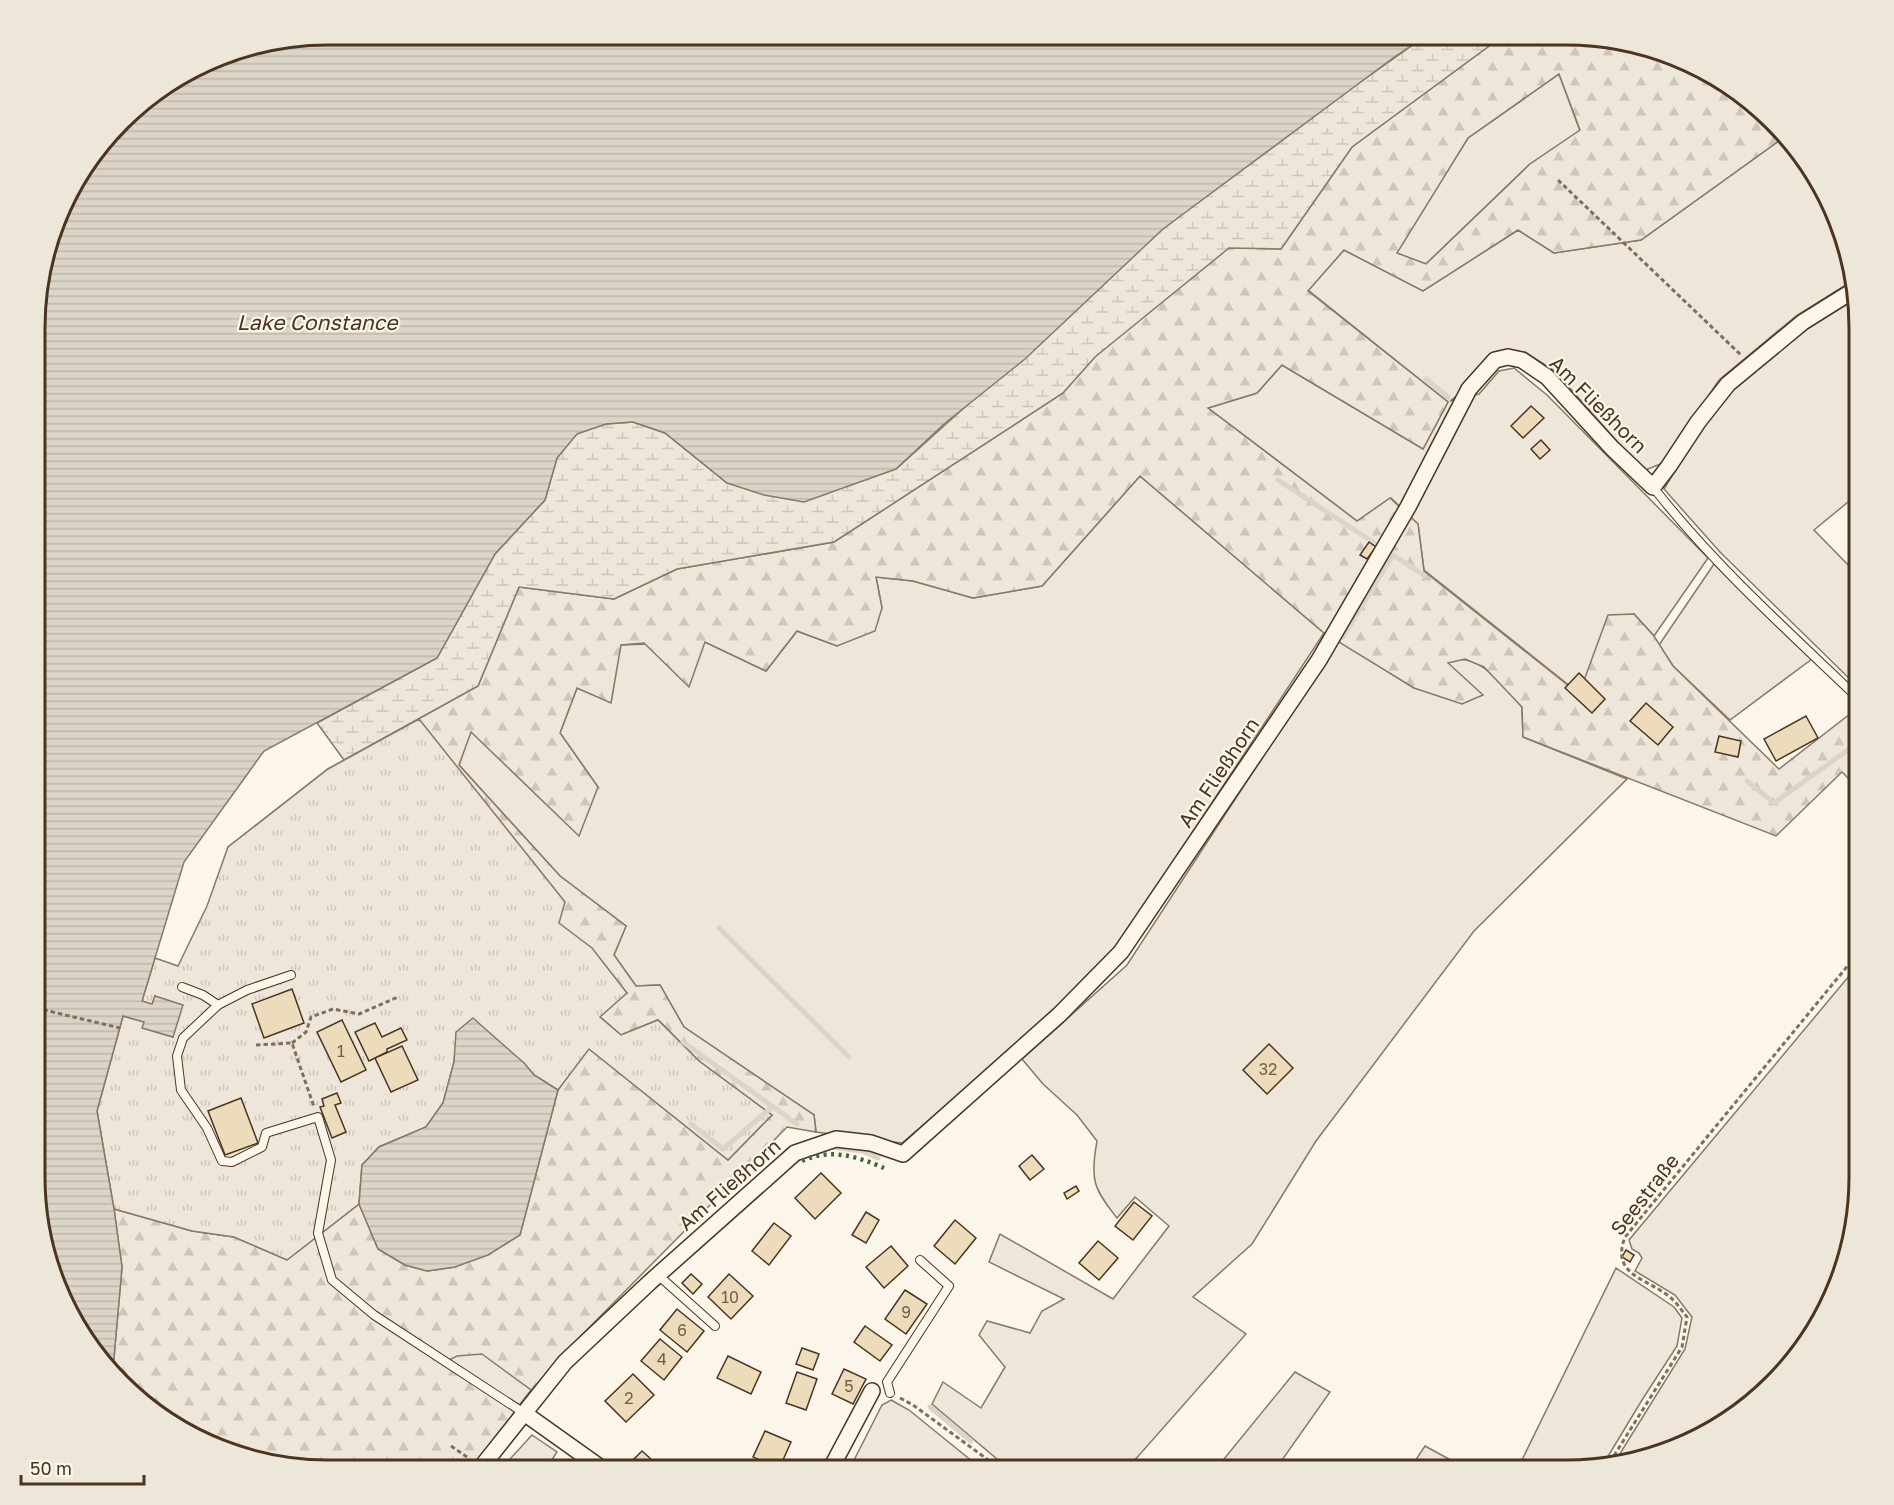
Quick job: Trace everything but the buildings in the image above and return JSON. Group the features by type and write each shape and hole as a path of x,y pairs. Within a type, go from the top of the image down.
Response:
{"street":[{"name":"Am Fließhorn","path":"486,1460 566,1362 658,1275 795,1153 836,1139 871,1143 903,1154 1029,1042 1121,952 1318,660 1408,507 1469,389 1495,360 1508,357 1522,360 1547,377 1612,448 1653,486 1728,384 1803,322 1847,294"},
{"path":"835,1460 872,1391"},
{"path":"524,1413 590,1460"}],"lane":[{"path":"1653,486 1681,523 1768,612 1849,689"},
{"path":"291,975 247,990 218,1005 183,1038 177,1056 181,1090 207,1128 222,1161 232,1162 262,1147 266,1133 318,1117 331,1160 318,1233 332,1280 375,1316 524,1413"},
{"path":"182,987 203,995 218,1005"},
{"path":"890,1393 887,1382 949,1286 920,1260"},
{"path":"658,1275 715,1326"}],"path":[{"path":"1558,180 1751,364"},
{"name":"Seestraße","path":"1615,1456 1682,1347 1687,1317 1671,1298 1633,1274 1622,1262 1620,1250 1625,1238 1849,964"},
{"path":"256,1045 292,1043 306,1032 311,1017 333,1009 359,1014 398,997"},
{"path":"45,1010 120,1028"},
{"path":"292,1043 318,1117"},
{"path":"890,1393 913,1405 988,1460"},
{"path":"451,1446 469,1460"}],"green space":[{"path":"1413,45 1490,45 1352,147 1281,249 1229,248 1095,357 1063,393 834,542 677,569 614,599 519,587 478,686 344,760 317,723 437,658 495,554 545,500 557,458 577,433 606,424 633,422 665,433 727,483 896,469 1163,229 1263,151"},
{"path":"1490,45 1566,45 1621,50 1657,60 1691,74 1708,83 1753,115 1779,141 1641,240 1554,253 1518,230 1423,291 1344,250 1308,291 1448,402 1423,449 1282,365 1257,393 1208,408 1357,521 1390,498 1418,524 1424,571 1579,694 1608,615 1634,614 1654,636 1673,666 1779,769 1849,715 1849,779 1842,772 1776,836 1523,737 1522,707 1484,667 1465,659 1448,663 1483,695 1462,704 1414,688 1324,633 1140,476 1042,586 973,598 913,581 876,577 882,608 875,631 837,646 797,631 766,671 705,642 689,687 644,643 621,645 611,703 577,688 560,733 598,787 579,836 471,732 459,765 560,876 626,926 614,955 636,986 660,985 684,1027 814,1115 816,1132 787,1127 571,1346 526,1396 479,1460 328,1460 273,1455 237,1445 186,1422 141,1390 115,1364 122,1267 114,1209 192,1231 234,1237 287,1260 359,1204 378,1249 405,1265 427,1271 455,1267 520,1235 558,1090 588,1048 728,1160 772,1115 699,1061 658,1020 621,1035 599,1016 627,993 228,847 328,769 478,686 519,587 614,599 677,569 834,542 1063,393 1100,351 1229,247 1281,249 1352,147","holes":["1559,74 1580,130 1530,164 1426,264 1397,253 1468,138"]},
{"path":"1559,74 1580,131 1530,164 1426,264 1396,253 1468,138"},
{"path":"1779,141 1801,171 1820,203 1834,237 1846,285 1796,316 1719,380 1663,463 1643,471 1555,371 1525,352 1494,355 1469,386 1450,401 1479,394 1499,371 1514,368 1547,395 1708,558 1654,636 1634,614 1580,694 1424,570 1418,524 1391,498 1357,521 1208,408 1257,393 1282,365 1423,449 1448,402 1308,290 1344,250 1423,291 1518,230 1554,253 1641,240"},
{"path":"1847,300 1849,501 1814,530 1849,566 1849,678 1720,552 1664,489 1702,427 1734,384 1806,326"},
{"path":"1140,476 1324,633 1116,948 1011,1051 902,1143 816,1132 814,1115 684,1027 660,985 636,986 614,955 626,926 560,876 459,765 470,732 598,787 560,733 577,688 611,702 620,645 705,642 766,671 797,631 837,646 882,608 876,577 913,581 973,598 1042,586"},
{"path":"1714,564 1812,659 1730,720 1673,666 1659,645"},
{"path":"1339,640 1414,688 1448,662 1459,659 1470,661 1490,672 1522,707 1523,737 1627,779 1474,931 1316,1141 1252,1244 1193,1297 1246,1334 1135,1460 998,1460 932,1404 943,1382 981,1408 1005,1367 979,1335 987,1321 1030,1333 1042,1311 1064,1299 989,1262 1000,1234 1113,1299 1169,1226 1135,1197 1117,1218 1103,1199 1095,1182 1094,1165 1097,1141 1077,1115 1043,1084 1022,1059 1127,965"},
{"path":"419,719 565,902 559,923 592,948 627,993 600,1017 621,1035 658,1020 699,1061 772,1115 728,1160 589,1049 558,1090 534,1075 524,1063 457,1032 454,1062 443,1103 426,1127 379,1147 362,1165 359,1204 287,1260 234,1237 192,1231 114,1209 97,1111 123,1016 144,1022 143,1028 173,1037 155,996 152,1005 142,1001 155,958 178,966 207,906 228,847 328,769"},
{"path":"1849,976 1847,1214 1834,1268 1820,1302 1811,1319 1779,1364 1738,1402 1691,1431 1657,1445 1619,1455 1685,1349 1692,1317 1675,1295 1635,1271 1642,1258 1632,1249 1629,1240"},
{"path":"1616,1268 1674,1307 1682,1318 1677,1346 1607,1457 1522,1460"},
{"path":"1295,1372 1330,1392 1282,1460 1223,1460"},
{"path":"891,1400 909,1410 971,1460 854,1460 882,1405"},
{"path":"1425,1446 1451,1460 1416,1460"}],"shaded area":[{"path":"482,1354 531,1390 517,1408 445,1362 457,1356"},
{"path":"532,1435 557,1452 552,1460 509,1460"}],"water":[{"name":"Lake Constance","path":"1412,45 1163,229 1025,359 944,424 896,469 804,502 764,495 727,483 665,433 633,422 606,424 577,434 557,458 545,500 495,554 437,658 264,751 184,862 142,1001 152,1004 155,996 183,1005 173,1037 142,1028 144,1022 123,1016 97,1111 122,1267 114,1362 83,1319 74,1302 60,1268 47,1214 45,1177 45,328 50,273 60,237 74,203 103,156 141,115 186,83 237,60 273,50 309,46"},
{"path":"473,1018 524,1063 534,1075 558,1090 520,1235 488,1255 455,1267 427,1271 405,1265 378,1249 359,1204 362,1165 379,1147 426,1127 443,1103 454,1062 456,1032"}],"waterway":[{"path":"1426,379 1448,397"},
{"path":"1278,480 1379,546"},
{"path":"1343,637 1393,555 1425,576"},
{"path":"1747,781 1774,803 1849,749"},
{"path":"719,928 849,1057"},
{"path":"683,1042 797,1124"},
{"path":"691,1124 723,1149 772,1107"},
{"path":"831,1147 862,1151 878,1158"},
{"path":"930,1407 971,1441"}],"hedge":[{"path":"802,1161 833,1154 853,1157 884,1168"}]}
